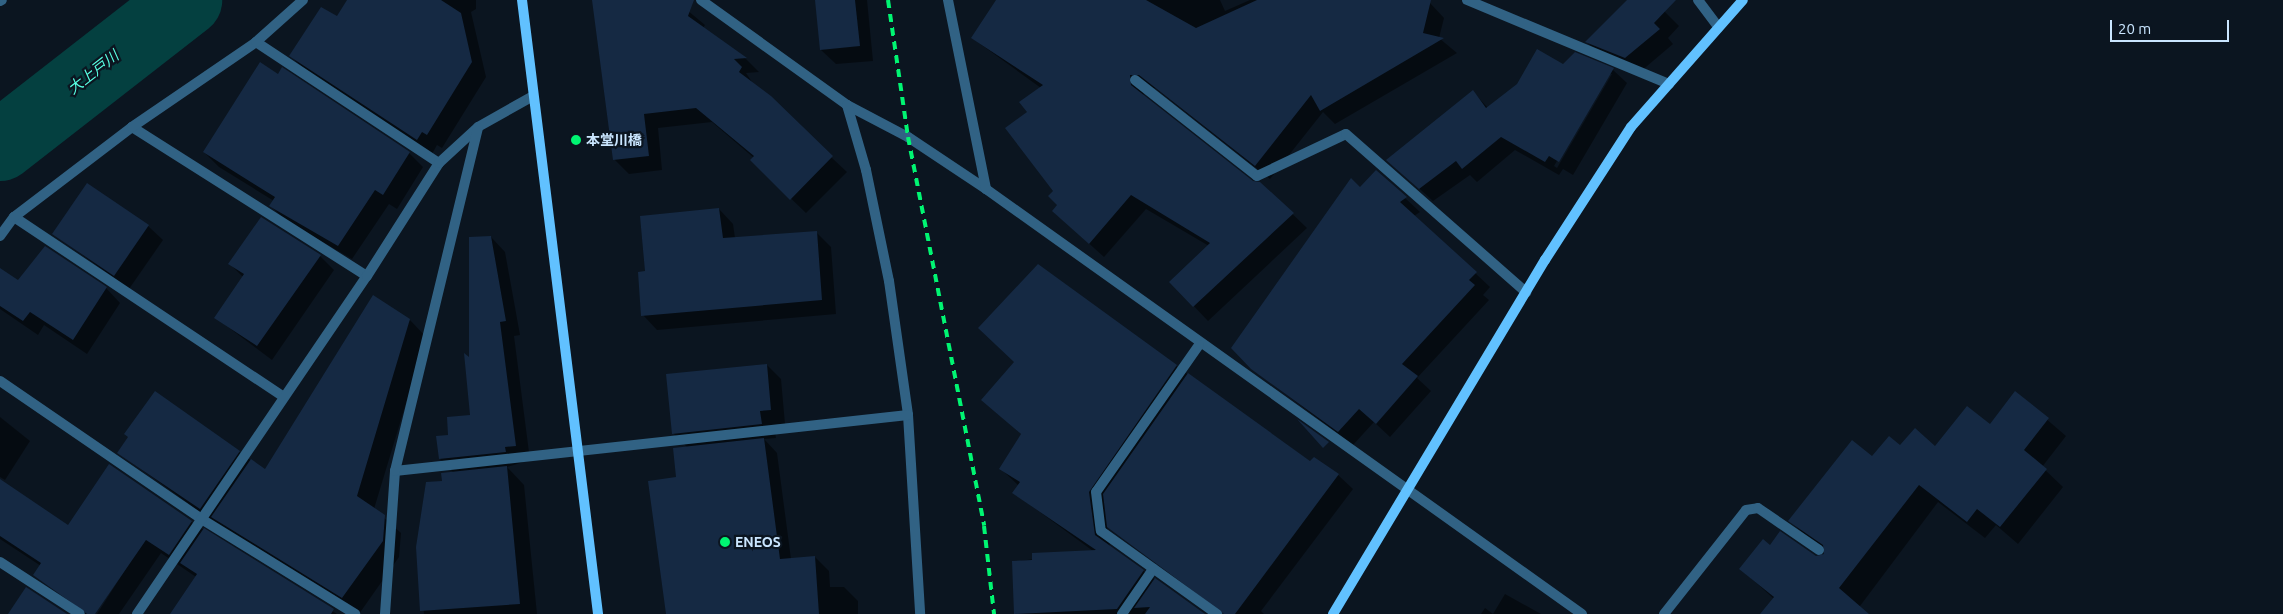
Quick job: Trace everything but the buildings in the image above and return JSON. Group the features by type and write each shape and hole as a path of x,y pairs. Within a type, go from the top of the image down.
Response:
{"street":[{"path":"0,236 14,217 132,127 256,42 303,0"},
{"path":"522,0 598,614"},
{"path":"701,0 847,105 908,136 986,190 1199,345 1582,614"},
{"path":"948,0 986,190"},
{"path":"1467,0 1669,84"},
{"path":"1698,0 1718,27"},
{"path":"1333,614 1526,292 1631,127 1743,0"},
{"path":"256,42 439,163"},
{"path":"1135,80 1257,176 1346,134 1526,292"},
{"path":"137,614 203,520 282,396 367,276 439,163 478,127 533,96"},
{"path":"847,105 866,170 889,282 908,415 920,614"},
{"path":"132,127 367,276"},
{"path":"385,614 395,472 478,127"},
{"path":"14,217 282,396"},
{"path":"1199,345 1096,492 1101,531 1217,614"},
{"path":"0,381 203,520 355,614"},
{"path":"395,472 579,454 908,415"},
{"path":"1664,614 1746,510 1758,508 1819,550"},
{"path":"0,562 80,614"},
{"path":"1122,614 1153,569"}],"waterway":[{"name":"大上戸川","path":"0,145 186,0"}],"railway":[{"path":"888,0 908,137 984,526 994,614"}],"place":[{"name":"本堂川橋","path":"576,140"},
{"name":"ENEOS","path":"725,542"}]}
